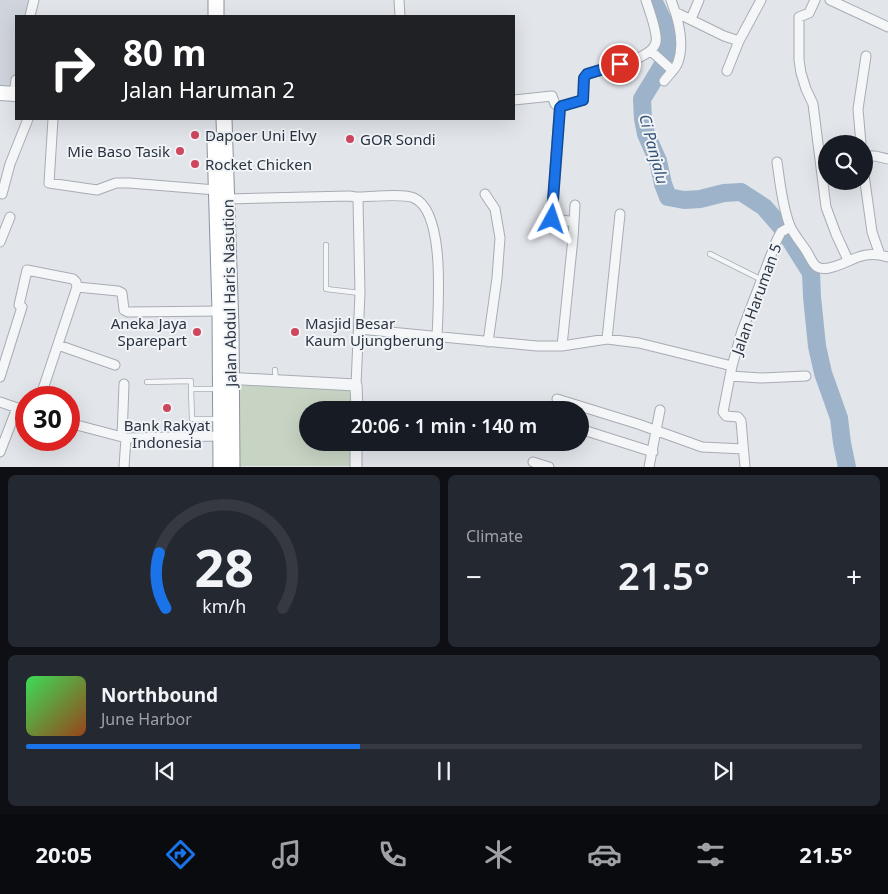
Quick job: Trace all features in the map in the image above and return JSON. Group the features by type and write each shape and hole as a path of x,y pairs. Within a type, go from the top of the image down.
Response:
{"highway":[{"path":"216,0 216,15"},
{"name":"Jalan Abdul Haris Nasution","path":"214,120 234,328 224,382 221,418 221,466"},
{"name":"Jalan Abdul Haris Nasution","path":"224,120 220,311 232,466"}],"street":[{"path":"30,15 34,0"},
{"path":"399,0 400,15"},
{"path":"646,0 657,41 653,54"},
{"path":"664,81 669,67 678,63 680,51 679,21 671,0"},
{"path":"691,19 699,0"},
{"path":"727,72 739,41 761,0"},
{"path":"815,0 809,12 799,17 799,60 806,89 813,104 826,207 848,260"},
{"path":"830,0 888,27"},
{"path":"676,12 724,36 739,41"},
{"path":"653,54 669,67"},
{"path":"560,108 583,100 584,78 587,74 653,54"},
{"path":"860,135 858,109 866,56"},
{"path":"515,100 552,96 555,104 560,108"},
{"path":"560,108 550,218 574,222"},
{"path":"2,194 6,185 10,164 28,120"},
{"path":"53,120 49,183 97,190 116,183 129,183 222,194 358,200 412,197 422,204 432,219 438,262 437,337"},
{"path":"873,156 888,159"},
{"path":"777,162 786,229 808,254 814,266 819,269 829,268 862,255 884,256 872,232 866,190"},
{"path":"486,194 495,209 500,238 497,278 488,342"},
{"path":"357,401 360,293 358,200"},
{"path":"562,346 575,205"},
{"path":"607,339 620,214"},
{"path":"0,242 10,217"},
{"name":"Jalan Haruman 5","path":"743,449 740,418 726,416 723,412 730,376 742,330 762,280 786,229"},
{"path":"0,377 22,307 19,305 27,270 73,279 77,287 44,386"},
{"path":"77,287 118,291 122,293 124,310 128,312 220,311"},
{"path":"359,329 536,346 562,346 607,339 639,343 732,366"},
{"path":"58,344 115,364"},
{"path":"224,382 276,375 356,385"},
{"path":"730,376 761,378 806,376"},
{"path":"124,384 124,466"},
{"path":"557,399 702,447 743,449 745,466"},
{"path":"0,402 15,407"},
{"path":"649,466 660,410"},
{"path":"0,452 15,413"},
{"path":"80,426 124,438 221,436"},
{"path":"589,432 652,452"},
{"path":"356,451 356,466"},
{"path":"533,462 549,466"}],"lane":[{"path":"326,245 326,289 360,293"},
{"path":"710,254 762,280"},
{"path":"147,382 191,381 192,419 221,418"},
{"path":"191,389 224,382"}],"shaded area":[{"path":"0,0 33,0 29,15 15,15 15,76 13,87 0,87"}],"green space":[{"path":"236,385 343,387 349,391 353,401 299,401 299,451 353,451 352,466 237,466"}],"waterway":[{"name":"Ci Panjalu","path":"653,0 667,29 667,58 642,99 643,119 646,134 658,161 668,197 684,200 700,199 724,193 741,192 764,207 784,230 811,273 817,346 823,373 839,418 847,467"}],"place":[{"name":"Dapoer Uni Elvy","path":"195,135"},
{"name":"GOR Sondi","path":"350,139"},
{"name":"Mie Baso Tasik","path":"180,151"},
{"name":"Rocket Chicken","path":"195,164"},
{"name":"Aneka Jaya Sparepart","path":"197,332"},
{"name":"Masjid Besar Kaum Ujungberung","path":"295,332"},
{"name":"Bank Rakyat Indonesia","path":"167,408"}],"route":[{"path":"552,219 550,218 560,108 583,100 584,78 587,74 620,64"}]}
